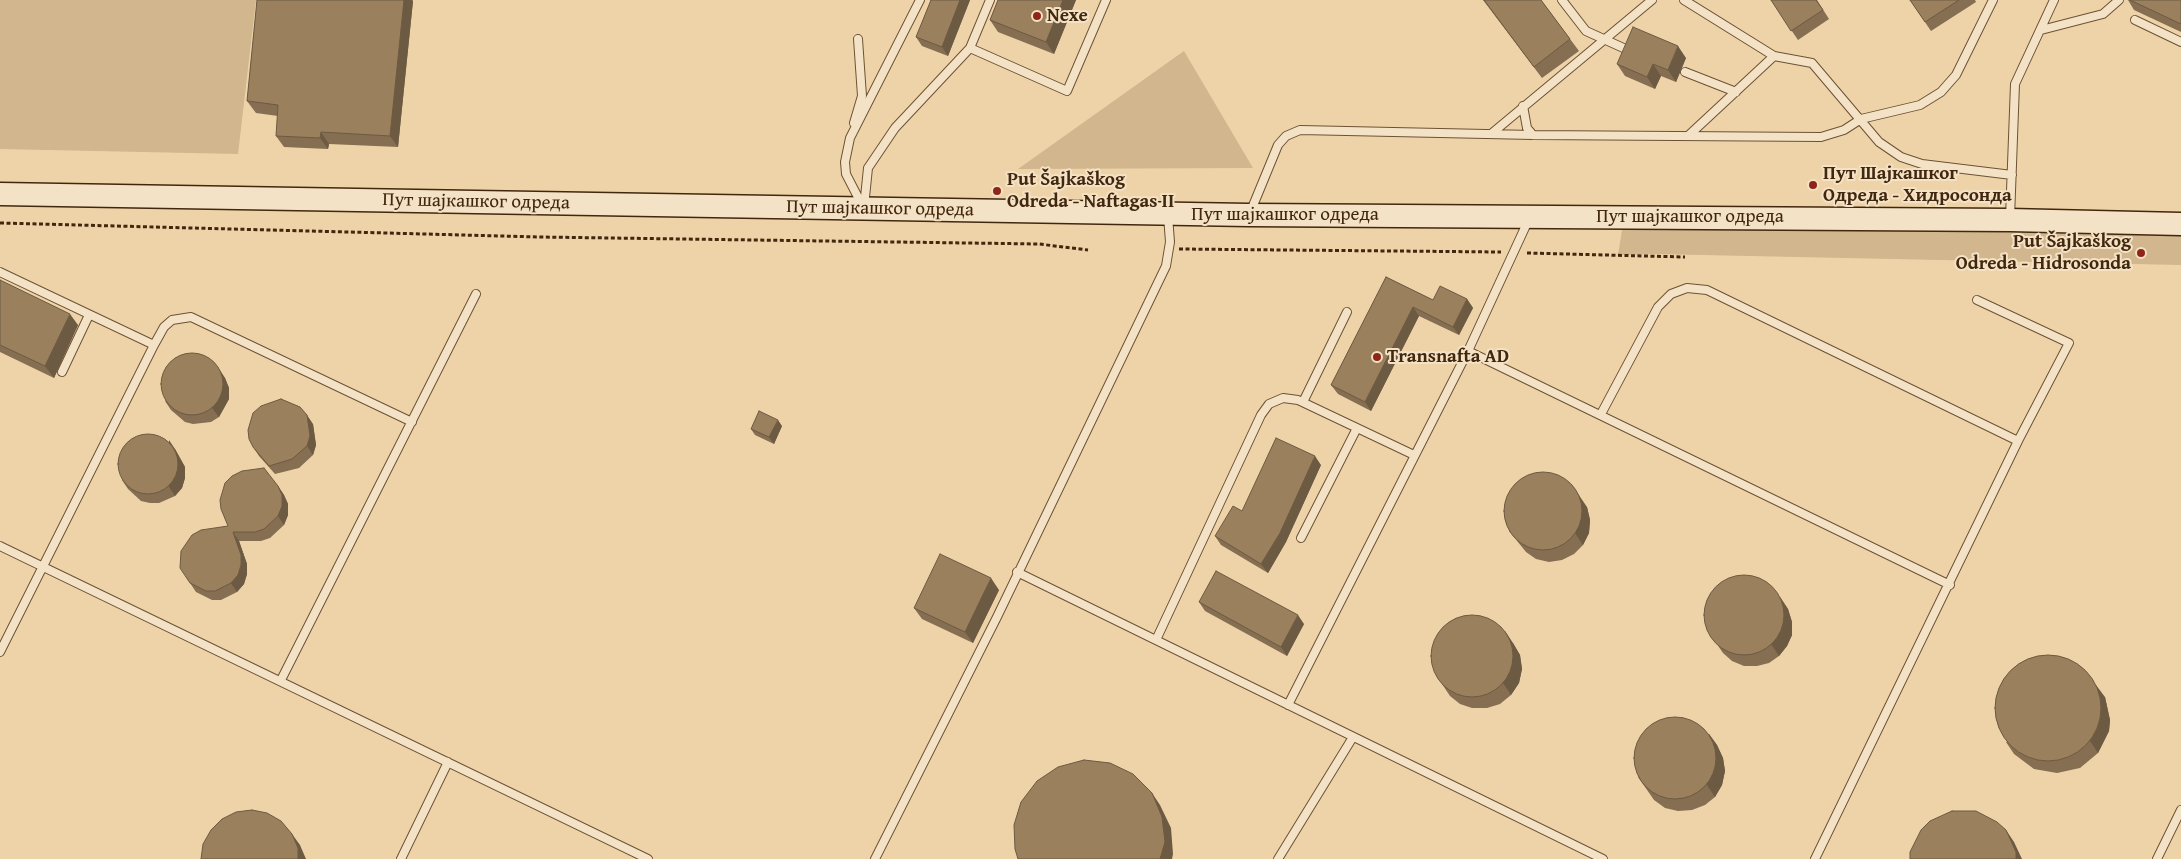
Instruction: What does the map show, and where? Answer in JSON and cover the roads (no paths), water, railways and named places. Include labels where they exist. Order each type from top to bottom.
[{"type":"street","name":"Пут шајкашког одреда","points":[[0,194],[1168,214],[2010,220],[2181,224]]},
{"type":"lane","points":[[850,138],[920,0]]},
{"type":"lane","points":[[864,209],[868,168],[895,128],[970,48],[990,0]]},
{"type":"lane","points":[[970,48],[1068,91],[1106,0]]},
{"type":"lane","points":[[1562,0],[1586,31],[1602,40],[1630,51]]},
{"type":"lane","points":[[1491,134],[1652,0]]},
{"type":"lane","points":[[1684,0],[1774,56],[1812,63],[1879,142],[1901,157],[1922,164],[2012,175]]},
{"type":"lane","points":[[1249,215],[1278,145],[1286,136],[1300,130],[1533,135],[1821,137],[1844,130],[1861,119],[1920,106],[1941,92],[1956,75],[1993,0]]},
{"type":"lane","points":[[2010,220],[2015,84],[2054,0]]},
{"type":"lane","points":[[2041,30],[2103,14],[2119,0]]},
{"type":"lane","points":[[2136,20],[2181,42]]},
{"type":"lane","points":[[858,39],[862,96],[845,162],[846,174],[864,209]]},
{"type":"lane","points":[[1688,136],[1774,56]]},
{"type":"lane","points":[[1685,72],[1736,92]]},
{"type":"lane","points":[[1523,106],[1527,128],[1533,135]]},
{"type":"lane","points":[[875,859],[997,617],[1017,572],[1166,266],[1169,249],[1168,214]]},
{"type":"lane","points":[[1288,705],[1468,350],[1530,216]]},
{"type":"lane","points":[[0,272],[154,345]]},
{"type":"lane","points":[[1601,414],[1658,307],[1671,294],[1687,288],[1707,290],[2018,442]]},
{"type":"lane","points":[[281,680],[476,294]]},
{"type":"lane","points":[[1816,859],[2018,442],[2069,344],[1978,300]]},
{"type":"lane","points":[[1303,402],[1347,312]]},
{"type":"lane","points":[[62,372],[90,314]]},
{"type":"lane","points":[[0,652],[154,345],[164,327],[172,320],[191,317],[412,422]]},
{"type":"lane","points":[[1468,350],[1950,585]]},
{"type":"lane","points":[[1156,640],[1261,415],[1269,404],[1283,398],[1303,402],[1414,455]]},
{"type":"lane","points":[[1301,538],[1357,428]]},
{"type":"lane","points":[[0,546],[281,680],[648,859]]},
{"type":"lane","points":[[1017,572],[1603,859]]},
{"type":"lane","points":[[1278,859],[1353,737]]},
{"type":"lane","points":[[401,859],[448,762]]},
{"type":"lane","points":[[2157,859],[2181,810]]},
{"type":"place","name":"Nexe","points":[[1037,16]]},
{"type":"place","name":"Пут Шајкашког Одреда - Хидросонда","points":[[1813,185]]},
{"type":"place","name":"Put Šajkaškog Odreda - Naftagas II","points":[[997,191]]},
{"type":"place","name":"Put Šajkaškog Odreda - Hidrosonda","points":[[2141,253]]},
{"type":"place","name":"Transnafta AD","points":[[1377,357]]}]
